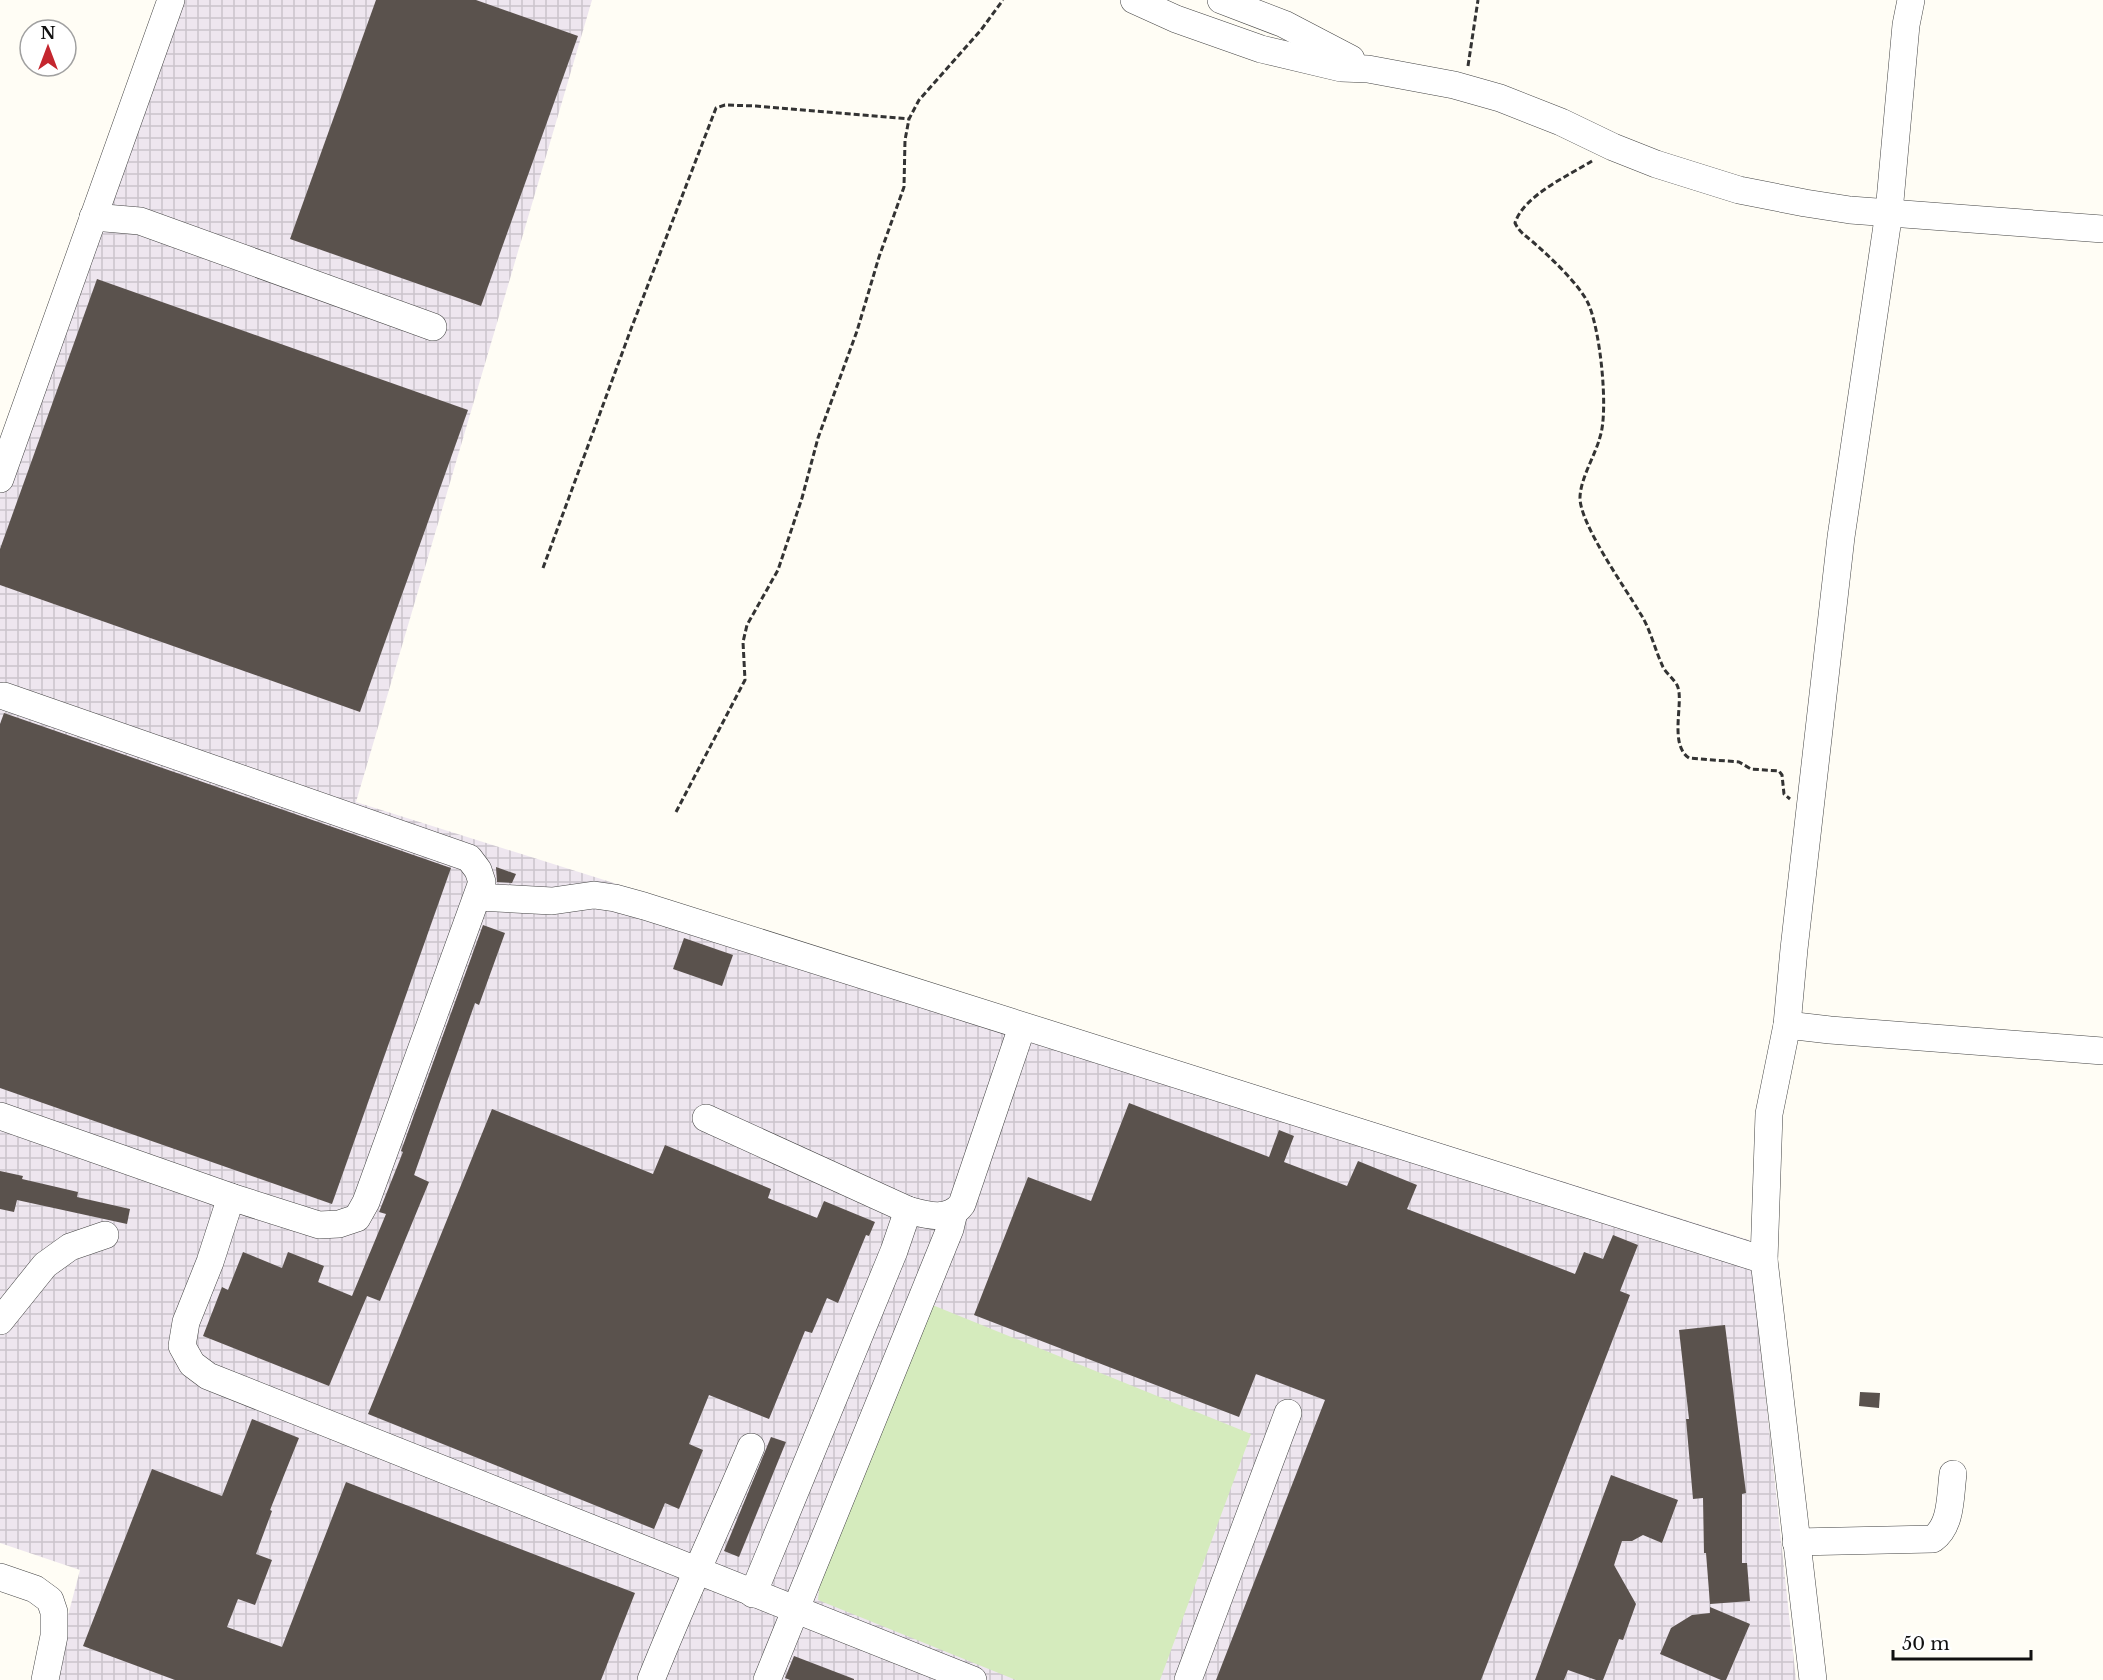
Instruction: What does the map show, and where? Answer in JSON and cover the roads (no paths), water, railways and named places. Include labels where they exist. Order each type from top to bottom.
[{"type":"street","points":[[0,479],[171,0]]},
{"type":"street","points":[[1134,0],[1176,19],[1261,49],[1341,68],[1368,69],[1454,85],[1500,98],[1561,122],[1613,147],[1698,179],[1739,190],[1816,205],[2103,229]]},
{"type":"street","points":[[1221,0],[1284,24],[1368,69]]},
{"type":"street","points":[[1813,1680],[1764,1260],[1769,1114],[1787,1025],[1841,537],[1888,212],[1906,25],[1911,0]]},
{"type":"street","points":[[93,217],[140,220],[433,327]]},
{"type":"street","points":[[0,1116],[231,1197],[319,1225],[339,1224],[357,1218],[366,1202],[482,882],[478,870],[469,858],[4,696]]},
{"type":"street","points":[[478,897],[552,901],[594,895],[615,898],[1764,1260]]},
{"type":"street","points":[[1787,1025],[2103,1051]]},
{"type":"street","points":[[706,1118],[908,1210],[941,1216],[954,1212],[962,1204],[1022,1027]]},
{"type":"street","points":[[231,1197],[210,1262],[186,1322],[182,1346],[192,1364],[208,1376],[973,1680]]},
{"type":"street","points":[[753,1594],[894,1251],[908,1210]]},
{"type":"street","points":[[767,1680],[950,1229],[954,1212]]},
{"type":"street","points":[[0,1321],[45,1265],[70,1247],[105,1235]]},
{"type":"street","points":[[1188,1680],[1288,1413]]},
{"type":"street","points":[[651,1680],[678,1611],[699,1570],[751,1447]]},
{"type":"street","points":[[1796,1542],[1934,1539],[1946,1524],[1953,1474]]},
{"type":"street","points":[[0,1577],[35,1589],[50,1600],[54,1612],[54,1636],[45,1680]]}]
